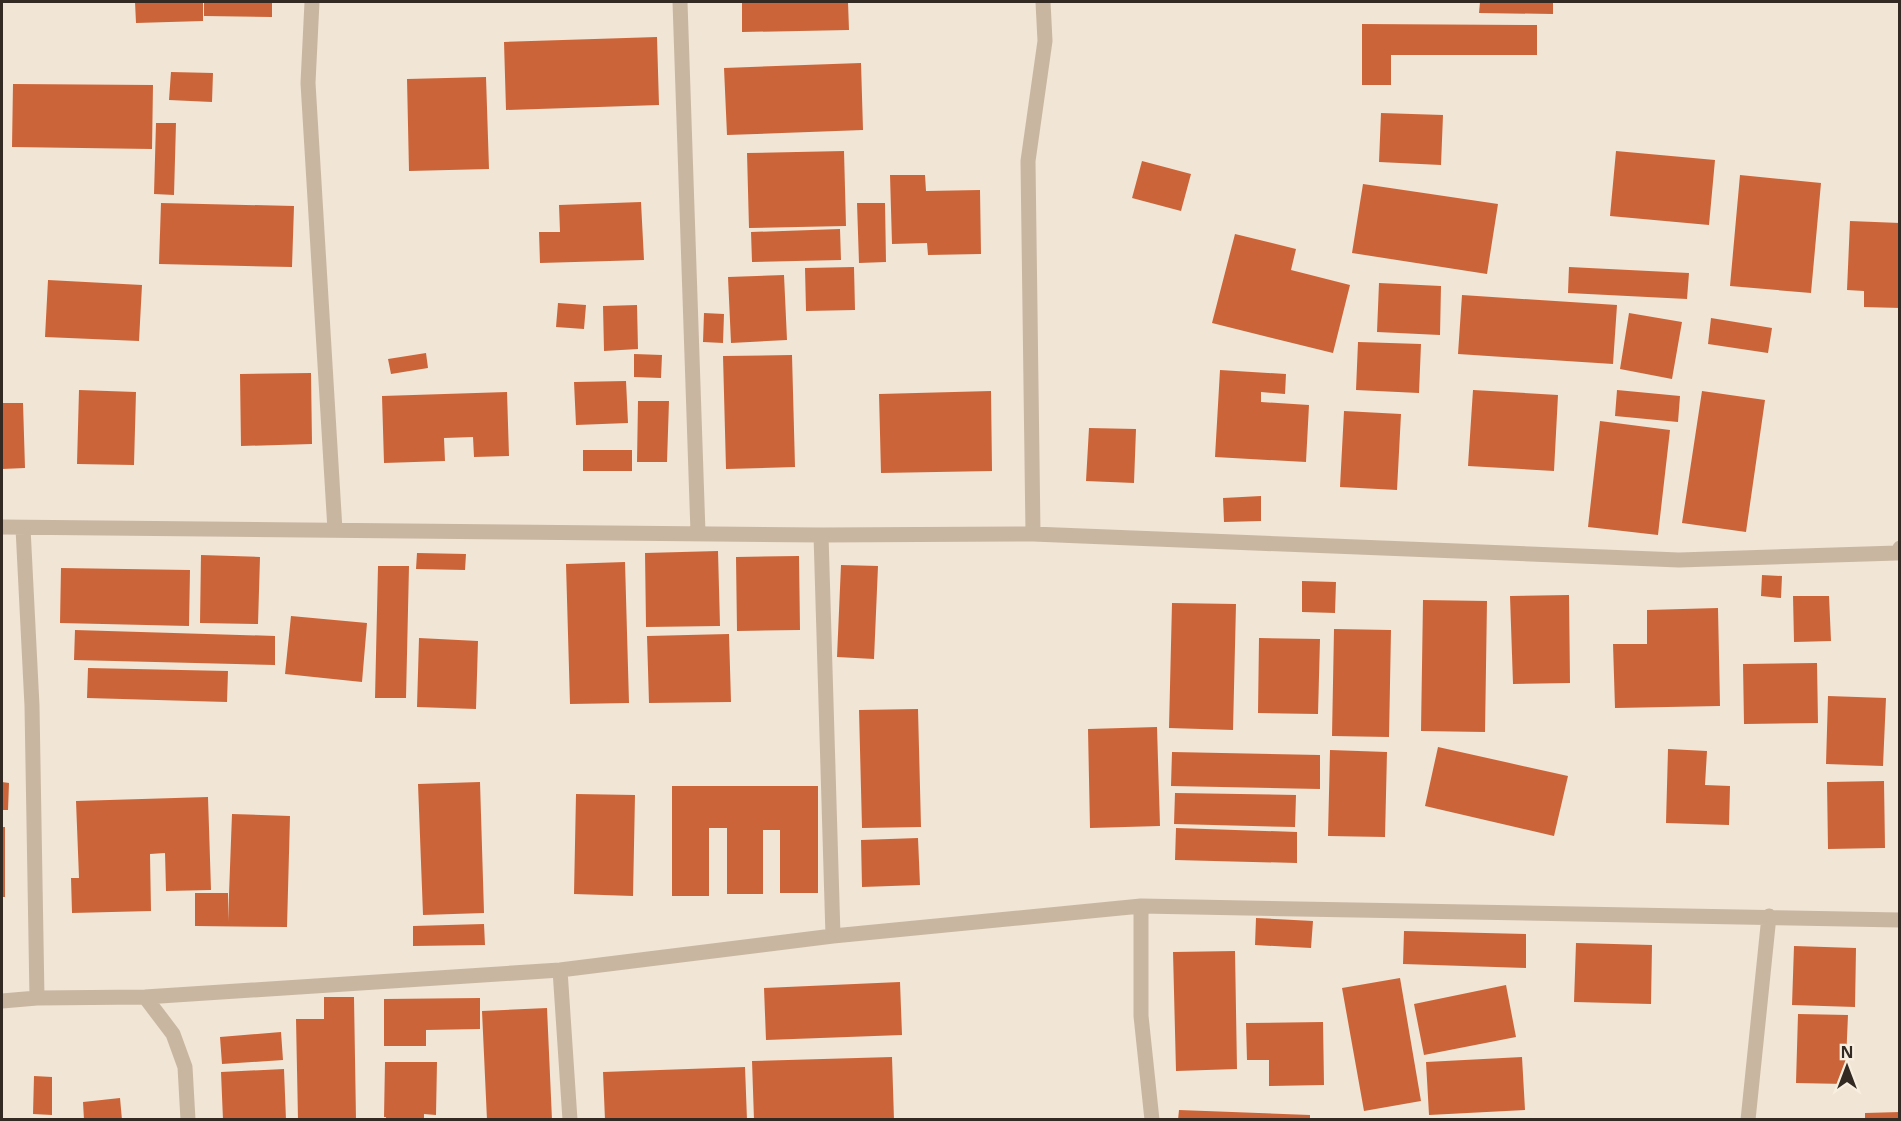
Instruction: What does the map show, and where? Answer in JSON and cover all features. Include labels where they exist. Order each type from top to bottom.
[{"type":"street","points":[[312,2],[308,83],[335,530]]},
{"type":"street","points":[[680,2],[699,533]]},
{"type":"street","points":[[1033,534],[1028,161],[1045,41],[1043,2]]},
{"type":"street","points":[[2,527],[820,535],[1033,534],[1679,560],[1897,553],[1899,548]]},
{"type":"street","points":[[23,528],[32,706],[37,998]]},
{"type":"street","points":[[820,535],[833,936]]},
{"type":"street","points":[[2,1000],[145,997],[560,970],[833,936],[1141,906],[1899,920]]},
{"type":"street","points":[[1141,906],[1141,1016],[1152,1119]]},
{"type":"street","points":[[1748,1119],[1769,916]]},
{"type":"street","points":[[560,970],[570,1119]]},
{"type":"street","points":[[145,997],[172,1034],[185,1066],[188,1119]]},
{"type":"building","points":[[135,2],[203,2],[203,21],[136,23]]},
{"type":"building","points":[[204,2],[272,2],[272,17],[204,16]]},
{"type":"building","points":[[742,2],[848,2],[849,30],[742,32]]},
{"type":"building","points":[[1480,2],[1553,2],[1553,14],[1479,13]]},
{"type":"building","points":[[1362,24],[1537,25],[1537,55],[1391,55],[1391,85],[1362,85]]},
{"type":"building","points":[[657,37],[659,105],[506,110],[504,42]]},
{"type":"building","points":[[861,63],[863,130],[727,135],[724,68]]},
{"type":"building","points":[[171,72],[213,73],[212,102],[169,100]]},
{"type":"building","points":[[486,77],[489,169],[409,171],[407,79]]},
{"type":"building","points":[[13,84],[153,85],[152,149],[12,147]]},
{"type":"building","points":[[1381,113],[1443,115],[1441,165],[1379,162]]},
{"type":"building","points":[[156,123],[176,123],[174,195],[154,194]]},
{"type":"building","points":[[844,151],[846,226],[749,228],[747,153]]},
{"type":"building","points":[[1616,151],[1715,160],[1709,225],[1610,216]]},
{"type":"building","points":[[1142,161],[1191,174],[1181,211],[1132,198]]},
{"type":"building","points":[[890,175],[925,175],[926,191],[980,190],[981,254],[928,255],[927,243],[892,244]]},
{"type":"building","points":[[1740,175],[1821,183],[1811,293],[1730,286]]},
{"type":"building","points":[[1363,184],[1498,204],[1487,274],[1352,253]]},
{"type":"building","points":[[641,202],[644,260],[540,263],[539,232],[560,232],[559,205]]},
{"type":"building","points":[[161,203],[294,206],[292,267],[159,264]]},
{"type":"building","points":[[857,203],[885,203],[886,262],[859,263]]},
{"type":"building","points":[[1850,221],[1900,223],[1900,308],[1864,307],[1864,291],[1847,290]]},
{"type":"building","points":[[840,229],[841,260],[752,262],[751,232]]},
{"type":"building","points":[[1235,234],[1296,249],[1291,270],[1350,285],[1333,353],[1212,323]]},
{"type":"building","points":[[854,267],[855,310],[806,311],[805,268]]},
{"type":"building","points":[[1569,267],[1689,273],[1687,299],[1568,293]]},
{"type":"building","points":[[784,275],[787,340],[731,343],[728,277]]},
{"type":"building","points":[[48,280],[142,285],[139,341],[45,337]]},
{"type":"building","points":[[1379,283],[1441,286],[1440,335],[1377,332]]},
{"type":"building","points":[[1462,295],[1617,305],[1613,364],[1458,354]]},
{"type":"building","points":[[558,303],[586,305],[584,329],[556,327]]},
{"type":"building","points":[[637,305],[638,349],[604,351],[603,306]]},
{"type":"building","points":[[704,313],[724,314],[723,343],[703,342]]},
{"type":"building","points":[[1629,313],[1682,322],[1672,379],[1620,369]]},
{"type":"building","points":[[1711,318],[1772,328],[1768,353],[1708,344]]},
{"type":"building","points":[[1358,342],[1421,344],[1419,393],[1356,390]]},
{"type":"building","points":[[426,353],[428,368],[391,374],[388,359]]},
{"type":"building","points":[[634,354],[662,355],[661,378],[634,377]]},
{"type":"building","points":[[792,355],[795,467],[726,469],[723,356]]},
{"type":"building","points":[[1220,370],[1286,374],[1285,394],[1261,392],[1261,402],[1309,405],[1306,462],[1215,457]]},
{"type":"building","points":[[311,373],[312,444],[241,446],[240,374]]},
{"type":"building","points":[[626,381],[628,423],[576,425],[574,382]]},
{"type":"building","points":[[79,390],[136,392],[134,465],[77,464]]},
{"type":"building","points":[[1473,390],[1558,395],[1554,471],[1468,466]]},
{"type":"building","points":[[1617,390],[1680,396],[1678,422],[1615,416]]},
{"type":"building","points":[[991,391],[992,471],[881,473],[879,394]]},
{"type":"building","points":[[1702,391],[1765,400],[1746,532],[1682,523]]},
{"type":"building","points":[[507,392],[509,456],[474,457],[473,437],[444,438],[445,461],[384,463],[382,396]]},
{"type":"building","points":[[638,401],[669,401],[667,462],[637,462]]},
{"type":"building","points":[[2,403],[23,403],[25,468],[2,469]]},
{"type":"building","points":[[1344,411],[1401,414],[1397,490],[1340,487]]},
{"type":"building","points":[[1600,421],[1670,430],[1658,535],[1588,527]]},
{"type":"building","points":[[1089,428],[1136,429],[1134,483],[1086,481]]},
{"type":"building","points":[[583,450],[632,450],[632,471],[583,471]]},
{"type":"building","points":[[1261,496],[1261,521],[1224,522],[1223,498]]},
{"type":"building","points":[[718,551],[720,626],[646,627],[645,553]]},
{"type":"building","points":[[417,553],[466,554],[465,570],[416,569]]},
{"type":"building","points":[[201,555],[260,557],[258,624],[200,623]]},
{"type":"building","points":[[799,556],[800,630],[737,631],[736,557]]},
{"type":"building","points":[[625,562],[629,703],[570,704],[566,564]]},
{"type":"building","points":[[841,565],[878,566],[874,659],[837,657]]},
{"type":"building","points":[[378,566],[409,566],[406,698],[375,698]]},
{"type":"building","points":[[61,568],[190,570],[189,626],[60,623]]},
{"type":"building","points":[[1762,575],[1782,576],[1781,598],[1761,596]]},
{"type":"building","points":[[1302,581],[1336,582],[1335,613],[1302,612]]},
{"type":"building","points":[[1569,595],[1570,683],[1513,684],[1510,596]]},
{"type":"building","points":[[1793,596],[1829,596],[1831,641],[1794,642]]},
{"type":"building","points":[[1423,600],[1487,601],[1485,732],[1421,731]]},
{"type":"building","points":[[1172,603],[1236,604],[1233,730],[1169,728]]},
{"type":"building","points":[[1718,608],[1720,706],[1615,708],[1613,644],[1647,644],[1647,610]]},
{"type":"building","points":[[291,616],[367,623],[362,682],[285,674]]},
{"type":"building","points":[[1334,629],[1391,630],[1389,737],[1332,736]]},
{"type":"building","points":[[75,630],[275,636],[275,665],[74,660]]},
{"type":"building","points":[[729,634],[731,702],[649,703],[647,636]]},
{"type":"building","points":[[419,638],[478,641],[476,709],[417,707]]},
{"type":"building","points":[[1259,638],[1320,639],[1318,714],[1258,713]]},
{"type":"building","points":[[1817,663],[1818,723],[1744,724],[1743,664]]},
{"type":"building","points":[[88,668],[228,671],[227,702],[87,698]]},
{"type":"building","points":[[1828,696],[1886,698],[1883,766],[1826,764]]},
{"type":"building","points":[[918,709],[921,827],[862,828],[859,710]]},
{"type":"building","points":[[1157,727],[1160,826],[1090,828],[1088,729]]},
{"type":"building","points":[[1438,747],[1568,776],[1554,836],[1425,806]]},
{"type":"building","points":[[1668,749],[1707,751],[1705,785],[1730,786],[1729,825],[1666,823]]},
{"type":"building","points":[[1330,750],[1387,752],[1385,837],[1328,836]]},
{"type":"building","points":[[1172,752],[1320,755],[1320,789],[1171,786]]},
{"type":"building","points":[[1884,781],[1885,848],[1828,849],[1827,782]]},
{"type":"building","points":[[2,782],[9,783],[8,810],[2,810]]},
{"type":"building","points":[[480,782],[484,913],[423,915],[418,784]]},
{"type":"building","points":[[672,786],[818,786],[818,893],[780,893],[780,830],[763,830],[763,894],[727,894],[727,828],[709,828],[709,896],[672,896]]},
{"type":"building","points":[[1175,793],[1296,795],[1295,827],[1174,824]]},
{"type":"building","points":[[576,794],[635,795],[633,896],[574,894]]},
{"type":"building","points":[[208,797],[211,890],[166,891],[165,853],[150,854],[151,911],[72,913],[71,878],[79,878],[76,801]]},
{"type":"building","points":[[232,814],[290,816],[287,927],[195,926],[195,893],[228,893],[228,921]]},
{"type":"building","points":[[2,827],[5,827],[5,897],[2,897]]},
{"type":"building","points":[[1176,828],[1297,832],[1297,863],[1175,860]]},
{"type":"building","points":[[918,838],[920,885],[862,887],[861,840]]},
{"type":"building","points":[[1256,918],[1313,921],[1311,948],[1255,945]]},
{"type":"building","points":[[484,924],[485,945],[413,946],[413,926]]},
{"type":"building","points":[[1404,931],[1526,934],[1526,968],[1403,964]]},
{"type":"building","points":[[1576,943],[1652,945],[1651,1004],[1574,1002]]},
{"type":"building","points":[[1794,946],[1856,948],[1855,1007],[1792,1005]]},
{"type":"building","points":[[1235,951],[1237,1069],[1176,1071],[1173,952]]},
{"type":"building","points":[[1400,978],[1421,1101],[1364,1111],[1342,988]]},
{"type":"building","points":[[900,982],[902,1035],[766,1040],[764,988]]},
{"type":"building","points":[[1506,985],[1516,1037],[1424,1055],[1414,1004]]},
{"type":"building","points":[[324,997],[354,997],[356,1120],[298,1120],[296,1019],[324,1019]]},
{"type":"building","points":[[480,998],[480,1029],[426,1030],[426,1046],[384,1046],[384,999]]},
{"type":"building","points":[[547,1008],[552,1120],[487,1120],[482,1011]]},
{"type":"building","points":[[1798,1014],[1848,1015],[1845,1084],[1796,1083]]},
{"type":"building","points":[[1323,1022],[1324,1085],[1269,1086],[1269,1060],[1247,1060],[1246,1023]]},
{"type":"building","points":[[281,1032],[283,1060],[222,1064],[220,1037]]},
{"type":"building","points":[[892,1057],[894,1120],[754,1120],[752,1061]]},
{"type":"building","points":[[1522,1057],[1525,1110],[1429,1115],[1426,1062]]},
{"type":"building","points":[[385,1062],[437,1062],[436,1115],[424,1114],[424,1120],[386,1120],[384,1117]]},
{"type":"building","points":[[745,1067],[747,1120],[605,1120],[603,1072]]},
{"type":"building","points":[[284,1069],[286,1120],[223,1120],[221,1072]]},
{"type":"building","points":[[34,1076],[52,1077],[52,1115],[33,1114]]},
{"type":"building","points":[[120,1098],[122,1120],[84,1120],[83,1102]]},
{"type":"building","points":[[1179,1110],[1310,1115],[1310,1120],[1178,1120]]},
{"type":"building","points":[[1900,1112],[1900,1120],[1865,1120],[1865,1113]]}]
